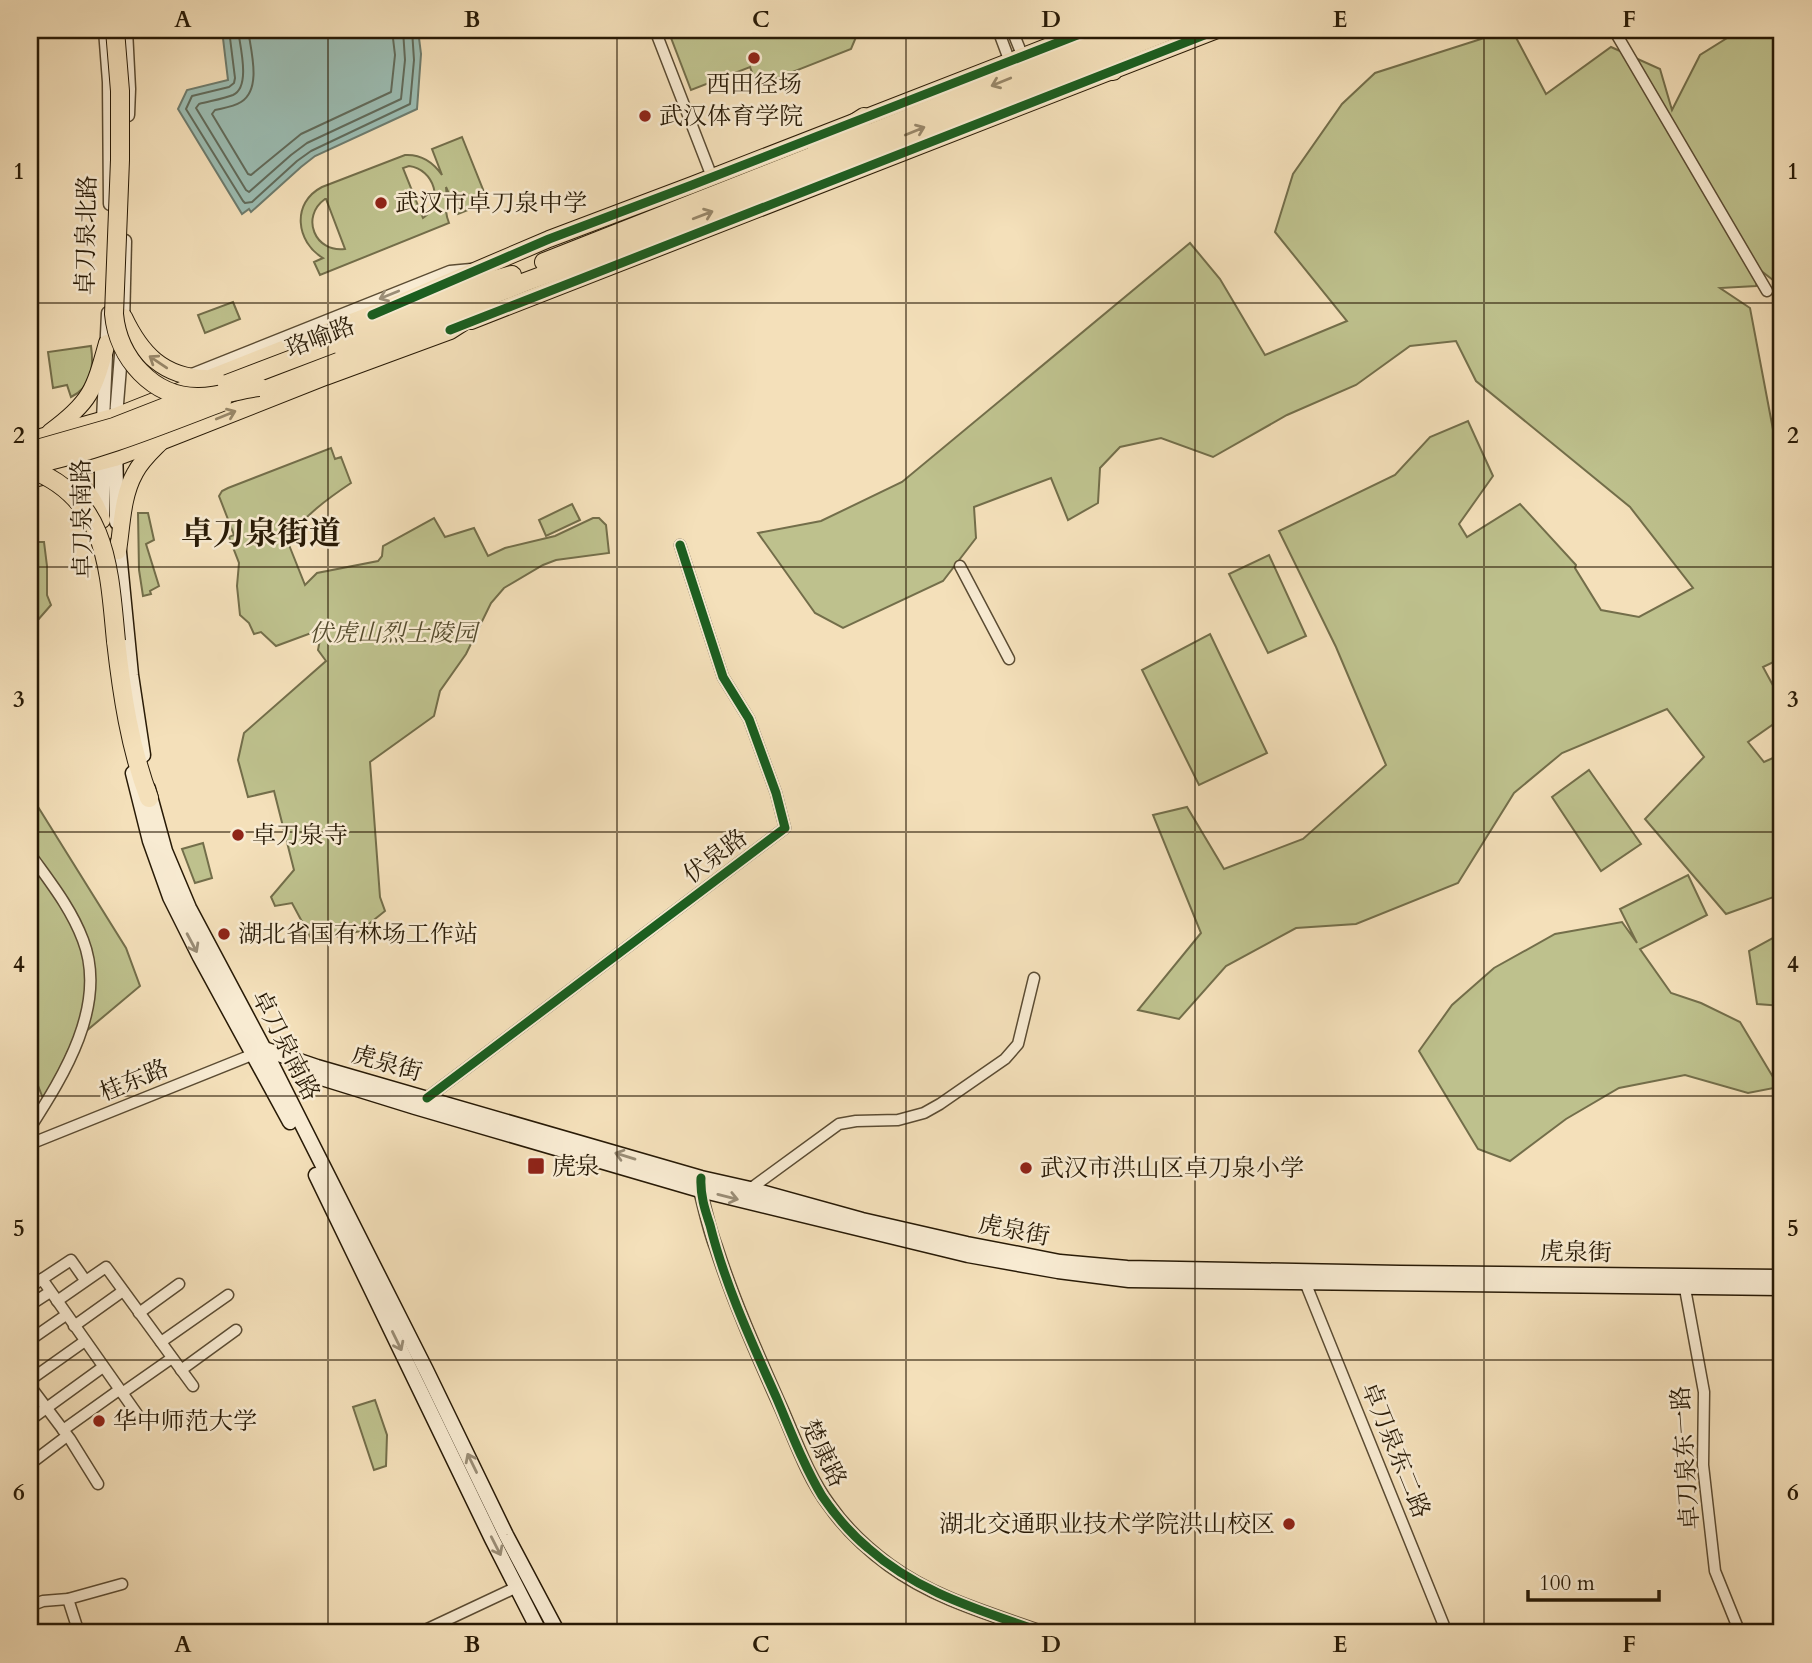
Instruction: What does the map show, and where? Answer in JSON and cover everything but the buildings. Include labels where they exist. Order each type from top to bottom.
[{"type":"highway","points":[[115,30],[120,91],[120,160],[114,314],[121,342],[133,363],[147,379],[167,391],[185,397],[209,397],[242,388],[259,387]]},
{"type":"highway","name":"珞喻路","points":[[30,451],[114,427],[332,344],[708,214],[1059,66],[1133,30]]},
{"type":"highway","name":"珞喻路","points":[[30,467],[128,438],[457,309],[518,279],[779,170],[1059,66],[1171,30]]},
{"type":"highway","points":[[1016,59],[1113,71]]},
{"type":"highway","points":[[779,170],[864,117]]},
{"type":"highway","points":[[212,378],[372,315],[518,279]]},
{"type":"highway","points":[[163,440],[450,330],[518,279]]},
{"type":"highway","points":[[30,467],[68,492],[82,507],[97,532],[108,565],[116,641],[131,736],[149,798]]},
{"type":"main road","points":[[372,315],[549,239],[1090,30]]},
{"type":"main road","points":[[450,330],[1217,30]]},
{"type":"main road","points":[[124,317],[134,337],[149,356],[186,382]]},
{"type":"main road","points":[[36,438],[78,408],[88,397],[97,378],[107,343]]},
{"type":"main road","points":[[36,438],[110,418],[186,382],[212,378]]},
{"type":"main road","points":[[186,382],[178,399],[178,411],[181,419],[193,428]]},
{"type":"main road","name":"卓刀泉北路","points":[[109,439],[110,418]]},
{"type":"main road","name":"卓刀泉南路","points":[[109,439],[102,520],[110,635],[118,701],[147,832],[164,882],[187,933],[284,1089],[506,1535],[558,1633]]},
{"type":"main road","points":[[30,480],[108,460],[163,440]]},
{"type":"main road","points":[[118,551],[131,482],[140,464],[163,440]]},
{"type":"main road","name":"卓刀泉南路","points":[[108,460],[131,675],[149,798],[166,851],[189,908],[262,1055],[290,1121],[540,1633]]},
{"type":"main road","points":[[50,475],[79,484],[92,497],[102,520]]},
{"type":"main road","name":"虎泉街","points":[[262,1055],[310,1074],[701,1184],[968,1255],[1058,1271],[1129,1280],[1305,1282],[1686,1281],[1782,1277]]},
{"type":"main road","name":"虎泉街","points":[[262,1055],[427,1098],[701,1184],[750,1189],[862,1220],[1060,1262],[1114,1267],[1686,1281],[1782,1287]]},
{"type":"main road","points":[[284,1089],[297,1078],[310,1074]]},
{"type":"street","name":"卓刀泉北路","points":[[105,30],[109,82],[107,343],[110,418]]},
{"type":"street","name":"卓刀泉北路","points":[[110,418],[124,317],[129,89],[126,30]]},
{"type":"street","points":[[655,30],[712,177]]},
{"type":"street","points":[[998,30],[1016,59]]},
{"type":"street","points":[[1012,30],[1016,59]]},
{"type":"street","points":[[1614,30],[1767,291]]},
{"type":"street","points":[[186,382],[450,271],[477,270]]},
{"type":"street","name":"伏泉路","points":[[427,1098],[785,828],[776,793],[749,719],[723,677],[680,545]]},
{"type":"street","points":[[960,566],[1009,659]]},
{"type":"street","points":[[30,854],[64,900],[78,927],[89,962],[89,987],[88,1007],[77,1045],[30,1128]]},
{"type":"street","points":[[750,1189],[839,1124],[898,1120],[924,1112],[940,1104],[1004,1059],[1018,1044],[1034,978]]},
{"type":"street","name":"桂东路","points":[[30,1144],[262,1055]]},
{"type":"street","name":"楚康路","points":[[701,1184],[714,1244],[746,1329],[805,1463],[828,1504],[847,1528],[869,1549],[917,1583],[954,1600],[1044,1633]]},
{"type":"street","points":[[30,1287],[71,1260],[85,1280]]},
{"type":"street","points":[[30,1305],[53,1297],[106,1267],[193,1386]]},
{"type":"street","points":[[42,1279],[137,1414]]},
{"type":"street","name":"卓刀泉东一路","points":[[1686,1281],[1704,1392],[1703,1465],[1715,1571],[1740,1633]]},
{"type":"street","name":"卓刀泉东二路","points":[[1305,1282],[1447,1633]]},
{"type":"street","points":[[139,1312],[179,1284]]},
{"type":"street","points":[[74,1326],[124,1290]]},
{"type":"street","points":[[161,1342],[228,1295]]},
{"type":"street","points":[[30,1340],[66,1315]]},
{"type":"street","points":[[181,1370],[236,1330]]},
{"type":"street","points":[[30,1380],[85,1341]]},
{"type":"street","points":[[30,1464],[120,1391],[172,1358]]},
{"type":"street","points":[[30,1420],[103,1367]]},
{"type":"street","points":[[30,1386],[98,1484]]},
{"type":"street","points":[[30,1606],[122,1584]]},
{"type":"street","points":[[419,1633],[517,1587]]},
{"type":"street","points":[[68,1599],[79,1633]]},
{"type":"street","points":[[387,1633],[398,1633]]},
{"type":"green space","name":"西田径场","points":[[668,30],[859,30],[851,49],[757,86],[750,67],[691,90]]},
{"type":"green space","points":[[1512,30],[1546,94],[1611,47],[1660,69],[1672,110],[1700,55],[1740,30],[1782,30],[1782,129],[1774,133],[1782,147],[1782,287],[1760,270],[1756,286],[1720,288],[1750,308],[1775,440],[1782,439],[1782,658],[1763,667],[1782,702],[1782,718],[1748,742],[1764,762],[1782,754],[1782,894],[1726,914],[1645,819],[1704,757],[1667,709],[1562,753],[1514,793],[1458,883],[1356,924],[1296,928],[1226,966],[1179,1019],[1138,1010],[1201,933],[1153,815],[1187,807],[1224,869],[1303,839],[1386,765],[1336,647],[1279,531],[1395,475],[1430,437],[1468,421],[1493,476],[1459,524],[1467,537],[1520,504],[1576,565],[1575,568],[1601,610],[1639,617],[1693,588],[1630,507],[1476,381],[1456,341],[1410,346],[1356,385],[1287,415],[1213,457],[1161,438],[1120,447],[1100,468],[1098,503],[1068,520],[1051,478],[974,507],[976,538],[943,581],[843,628],[815,613],[758,533],[821,521],[902,482],[1190,243],[1220,279],[1265,355],[1347,321],[1275,232],[1293,174],[1342,104],[1375,73]]},
{"type":"green space","points":[[462,137],[488,202],[458,214],[446,187],[446,213],[449,223],[320,275],[314,262],[323,258],[307,242],[301,222],[305,203],[312,194],[322,187],[405,155],[426,160],[442,175],[432,149]],"holes":[[[409,166],[425,173],[434,188],[434,204],[423,218],[403,168]],[[326,199],[345,249],[326,245],[314,232],[313,215],[317,206]]]},
{"type":"green space","points":[[233,302],[240,319],[205,333],[198,315]]},
{"type":"green space","points":[[91,346],[92,369],[83,388],[71,397],[67,385],[53,388],[48,352]]},
{"type":"green space","name":"伏虎山烈士陵园","points":[[331,448],[335,459],[341,457],[351,483],[316,508],[287,540],[305,585],[317,573],[378,561],[382,556],[383,546],[434,518],[445,537],[474,528],[488,556],[505,548],[555,536],[593,518],[599,518],[606,525],[609,553],[556,560],[504,588],[491,603],[466,654],[440,691],[434,716],[370,762],[380,897],[385,911],[360,931],[313,942],[292,903],[275,906],[271,897],[294,870],[274,791],[248,797],[238,760],[244,733],[326,661],[318,650],[322,629],[276,646],[261,632],[254,634],[249,623],[240,615],[237,586],[239,563],[229,537],[234,535],[219,496],[228,488]]},
{"type":"green space","points":[[572,504],[580,520],[546,536],[539,520]]},
{"type":"green space","points":[[138,513],[148,513],[154,540],[146,544],[159,586],[150,591],[151,594],[143,596],[139,570]]},
{"type":"green space","points":[[30,534],[35,542],[44,542],[47,595],[51,605],[30,629]]},
{"type":"green space","points":[[1269,555],[1306,636],[1268,653],[1229,574]]},
{"type":"green space","points":[[1210,634],[1267,753],[1199,785],[1142,670]]},
{"type":"green space","points":[[1589,770],[1641,844],[1601,871],[1552,797]]},
{"type":"green space","points":[[30,794],[126,948],[140,986],[72,1043],[44,1101],[35,1078],[30,1079],[30,890],[33,887],[30,882]]},
{"type":"green space","points":[[203,843],[212,878],[195,883],[182,849]]},
{"type":"green space","points":[[1688,875],[1707,915],[1640,949],[1671,993],[1701,1003],[1740,1022],[1779,1087],[1748,1093],[1685,1075],[1619,1088],[1566,1119],[1510,1161],[1478,1149],[1419,1051],[1452,1005],[1494,968],[1555,934],[1622,922],[1637,943],[1620,909]]},
{"type":"green space","points":[[1782,933],[1782,1006],[1757,1004],[1749,951]]},
{"type":"green space","points":[[375,1400],[387,1435],[386,1466],[374,1470],[353,1407]]},
{"type":"water","points":[[222,30],[418,30],[421,54],[417,109],[315,156],[251,212],[249,209],[242,214],[178,109],[187,90],[228,80]]},
{"type":"cycle path","points":[[372,315],[549,239],[1090,30]]},
{"type":"cycle path","points":[[450,330],[1217,30]]},
{"type":"cycle path","points":[[427,1098],[785,828],[776,793],[749,719],[723,677],[680,545]]},
{"type":"cycle path","points":[[701,1178],[705,1208],[723,1270],[740,1314],[804,1461],[832,1510],[861,1542],[909,1577],[952,1599],[1044,1633]]},
{"type":"place","name":"西田径场","points":[[754,58]]},
{"type":"place","name":"武汉体育学院","points":[[645,116]]},
{"type":"place","name":"武汉市卓刀泉中学","points":[[381,203]]},
{"type":"place","name":"卓刀泉寺","points":[[238,835]]},
{"type":"place","name":"湖北省国有林场工作站","points":[[224,934]]},
{"type":"place","name":"虎泉","points":[[536,1166]]},
{"type":"place","name":"武汉市洪山区卓刀泉小学","points":[[1026,1168]]},
{"type":"place","name":"华中师范大学","points":[[99,1421]]},
{"type":"place","name":"湖北交通职业技术学院洪山校区","points":[[1289,1524]]},
{"type":"district","name":"卓刀泉街道","points":[[261,533]]}]
